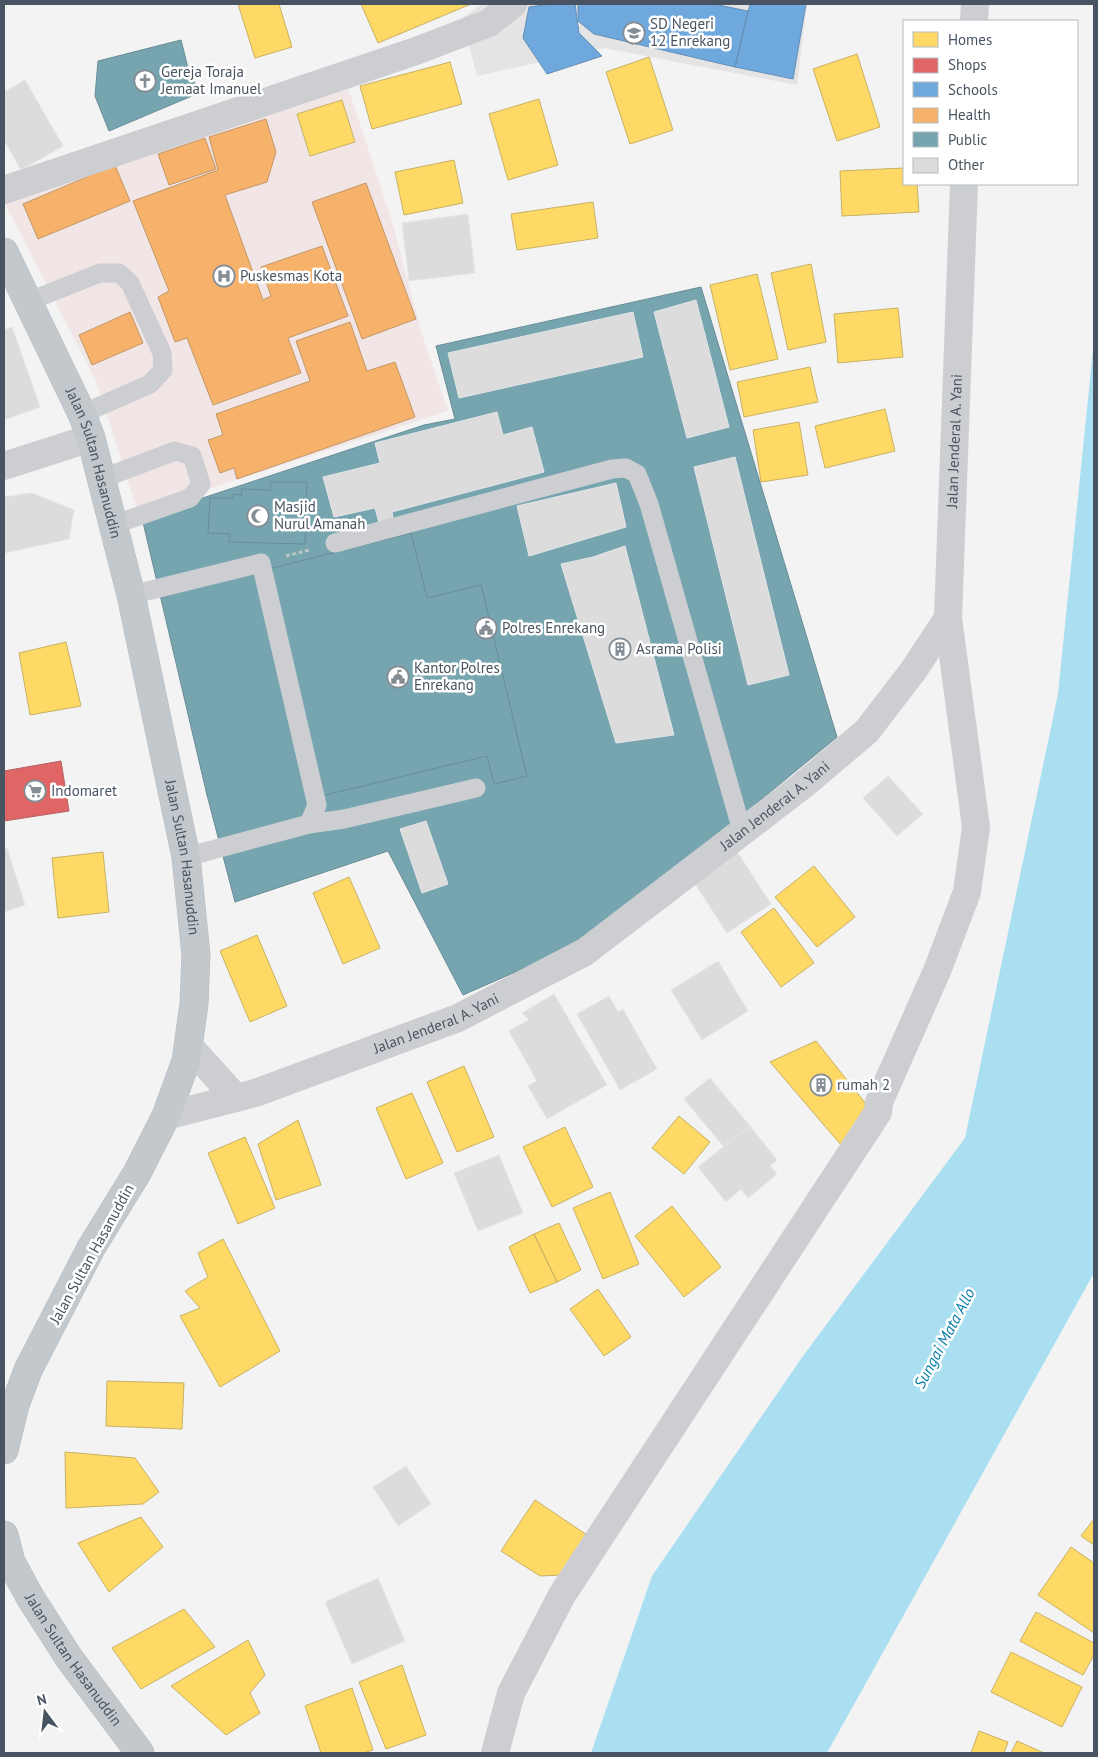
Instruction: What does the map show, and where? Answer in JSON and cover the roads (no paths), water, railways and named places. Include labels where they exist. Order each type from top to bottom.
[{"type":"highway","name":"Jalan Sultan Hasanuddin","points":[[4,252],[86,426],[101,479],[131,595],[186,857],[196,955],[194,1004],[186,1061],[166,1116],[137,1173],[92,1248],[28,1370],[15,1405],[4,1450]]},
{"type":"highway","name":"Jalan Sultan Hasanuddin","points":[[4,1534],[12,1562],[30,1597],[70,1658],[140,1753]]},
{"type":"street","points":[[4,190],[416,51],[489,23],[512,4]]},
{"type":"street","points":[[974,20],[976,4]]},
{"type":"street","name":"Jalan Jenderal A. Yani","points":[[166,1116],[255,1093],[458,1018],[586,952],[802,786],[867,731],[912,671],[948,618],[964,185]]},
{"type":"street","points":[[4,466],[86,426]]},
{"type":"street","points":[[495,1753],[511,1693],[562,1595],[878,1112],[879,1102],[937,971],[967,892],[976,827],[948,618]]},
{"type":"street","points":[[188,1046],[236,1098]]},
{"type":"lane","points":[[27,302],[100,272],[119,273],[130,283],[162,352],[163,370],[150,384],[86,426]]},
{"type":"lane","points":[[101,479],[175,451],[192,456],[201,484],[190,498],[113,525]]},
{"type":"lane","points":[[335,543],[612,469],[626,468],[637,474],[649,504],[742,831]]},
{"type":"lane","points":[[131,595],[261,563],[317,805],[309,824]]},
{"type":"lane","points":[[186,857],[309,824],[344,819],[476,788]]},
{"type":"water","name":"Sungai Mata Allo","points":[[1094,340],[1094,1273],[827,1753],[591,1753],[652,1576],[803,1356],[965,1138],[1058,694]]},
{"type":"place","name":"SD Negeri 12 Enrekang","points":[[634,33]]},
{"type":"place","name":"Gereja Toraja Jemaat Imanuel","points":[[145,81]]},
{"type":"place","name":"Puskesmas Kota","points":[[224,276]]},
{"type":"place","name":"Masjid Nurul Amanah","points":[[258,516]]},
{"type":"place","name":"Polres Enrekang","points":[[486,628]]},
{"type":"place","name":"Asrama Polisi","points":[[620,649]]},
{"type":"place","name":"Kantor Polres Enrekang","points":[[398,677]]},
{"type":"place","name":"Indomaret","points":[[35,791]]},
{"type":"place","name":"rumah 2","points":[[821,1085]]}]
